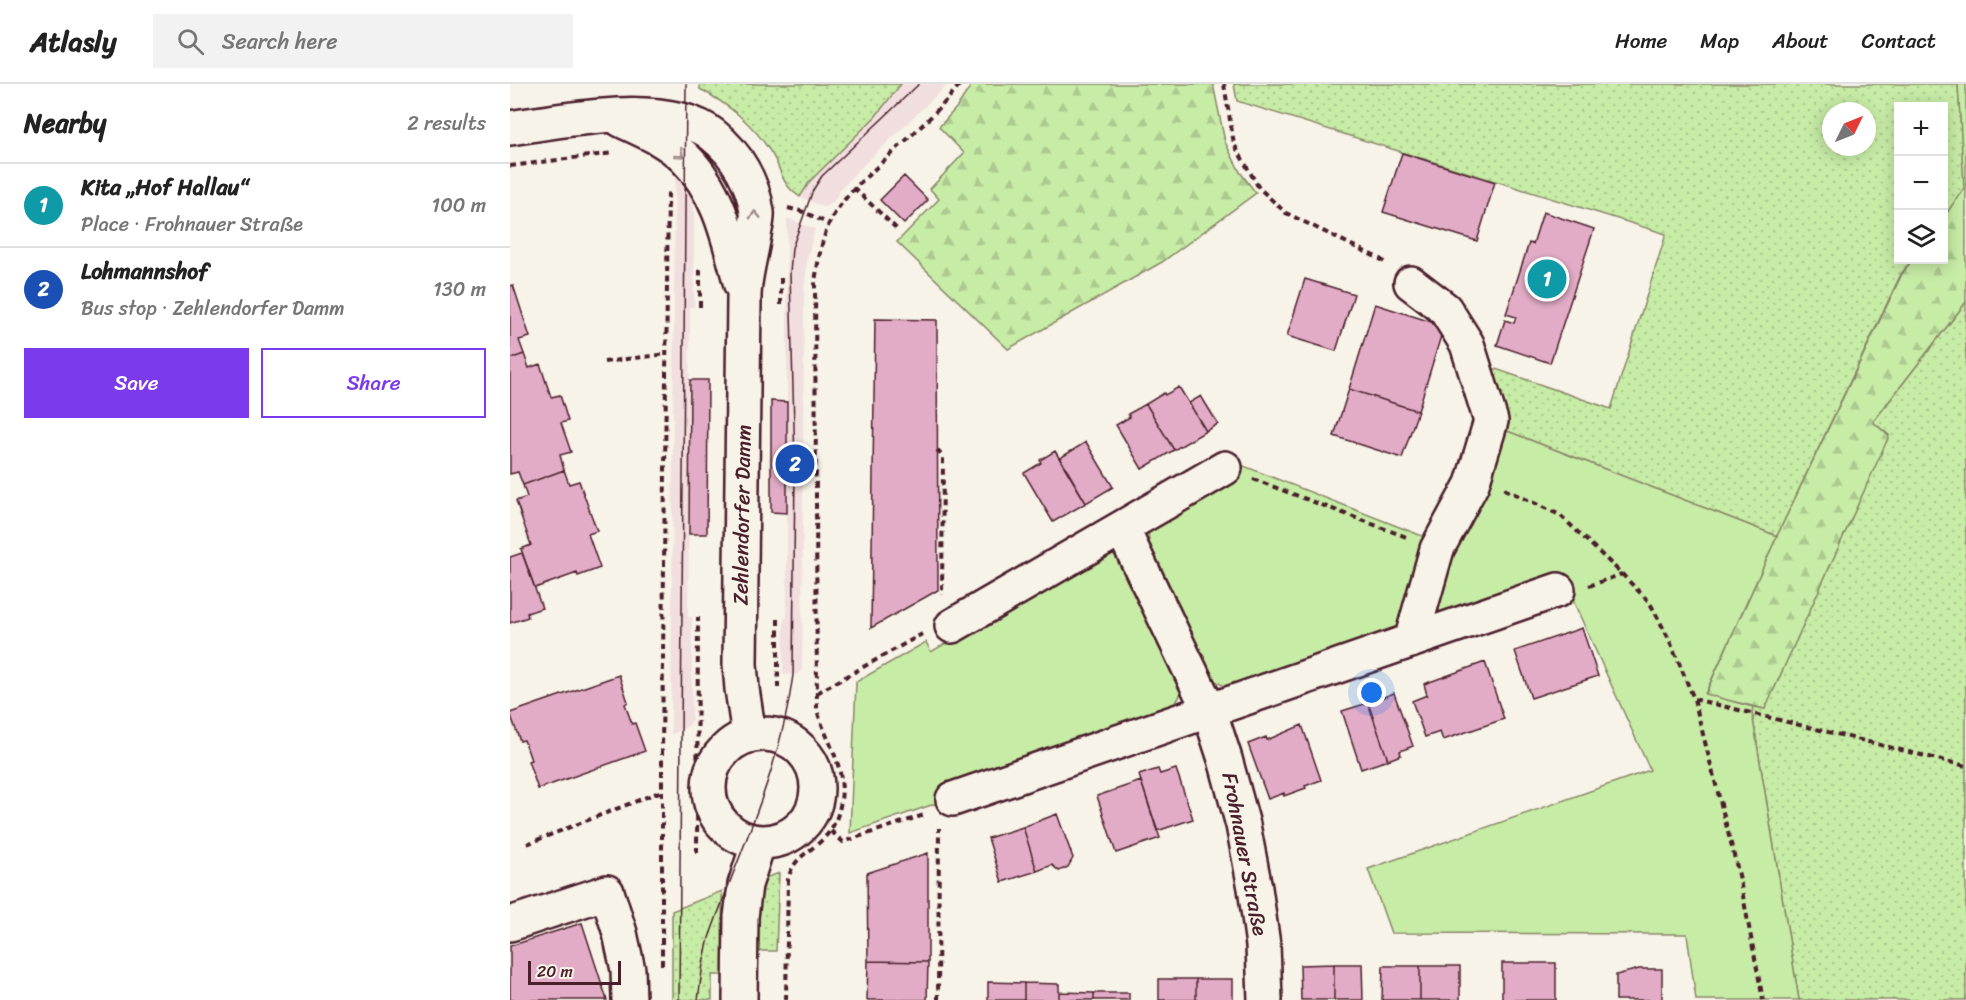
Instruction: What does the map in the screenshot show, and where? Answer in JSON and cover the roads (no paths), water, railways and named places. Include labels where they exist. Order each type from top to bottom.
[{"type":"street","name":"Zehlendorfer Damm","points":[[510,128],[587,117],[663,116],[686,121],[712,134],[733,156],[748,179],[758,214],[744,293],[740,664],[749,735]]},
{"type":"street","points":[[1411,282],[1445,309],[1467,344],[1491,421],[1472,484],[1437,549],[1411,641]]},
{"type":"street","points":[[947,624],[1122,528],[1225,468]]},
{"type":"street","name":"Frohnauer Straße","points":[[1122,528],[1209,711],[1228,770],[1243,825],[1256,888],[1263,945],[1264,1000]]},
{"type":"street","points":[[946,804],[1558,590]]},
{"type":"street","points":[[766,734],[782,737],[797,745],[815,770],[818,787],[814,807],[807,820],[798,829],[777,841],[758,844],[730,831],[717,817],[710,802],[709,784],[713,767],[722,752],[734,742],[749,735],[766,734]]},
{"type":"street","points":[[740,1000],[741,917],[745,885],[758,844]]},
{"type":"street","points":[[510,924],[607,892],[620,933],[628,970],[629,1000]]},
{"type":"tram line","points":[[679,1000],[686,84]]},
{"type":"tram line","points":[[698,1000],[709,938],[769,776],[779,743],[793,675],[795,464],[790,273],[792,248],[813,190],[822,176],[919,84]]},
{"type":"place","name":"Kita „Hof Hallau“","points":[[1547,279]]},
{"type":"place","name":"Lohmannshof","points":[[795,464]]}]
